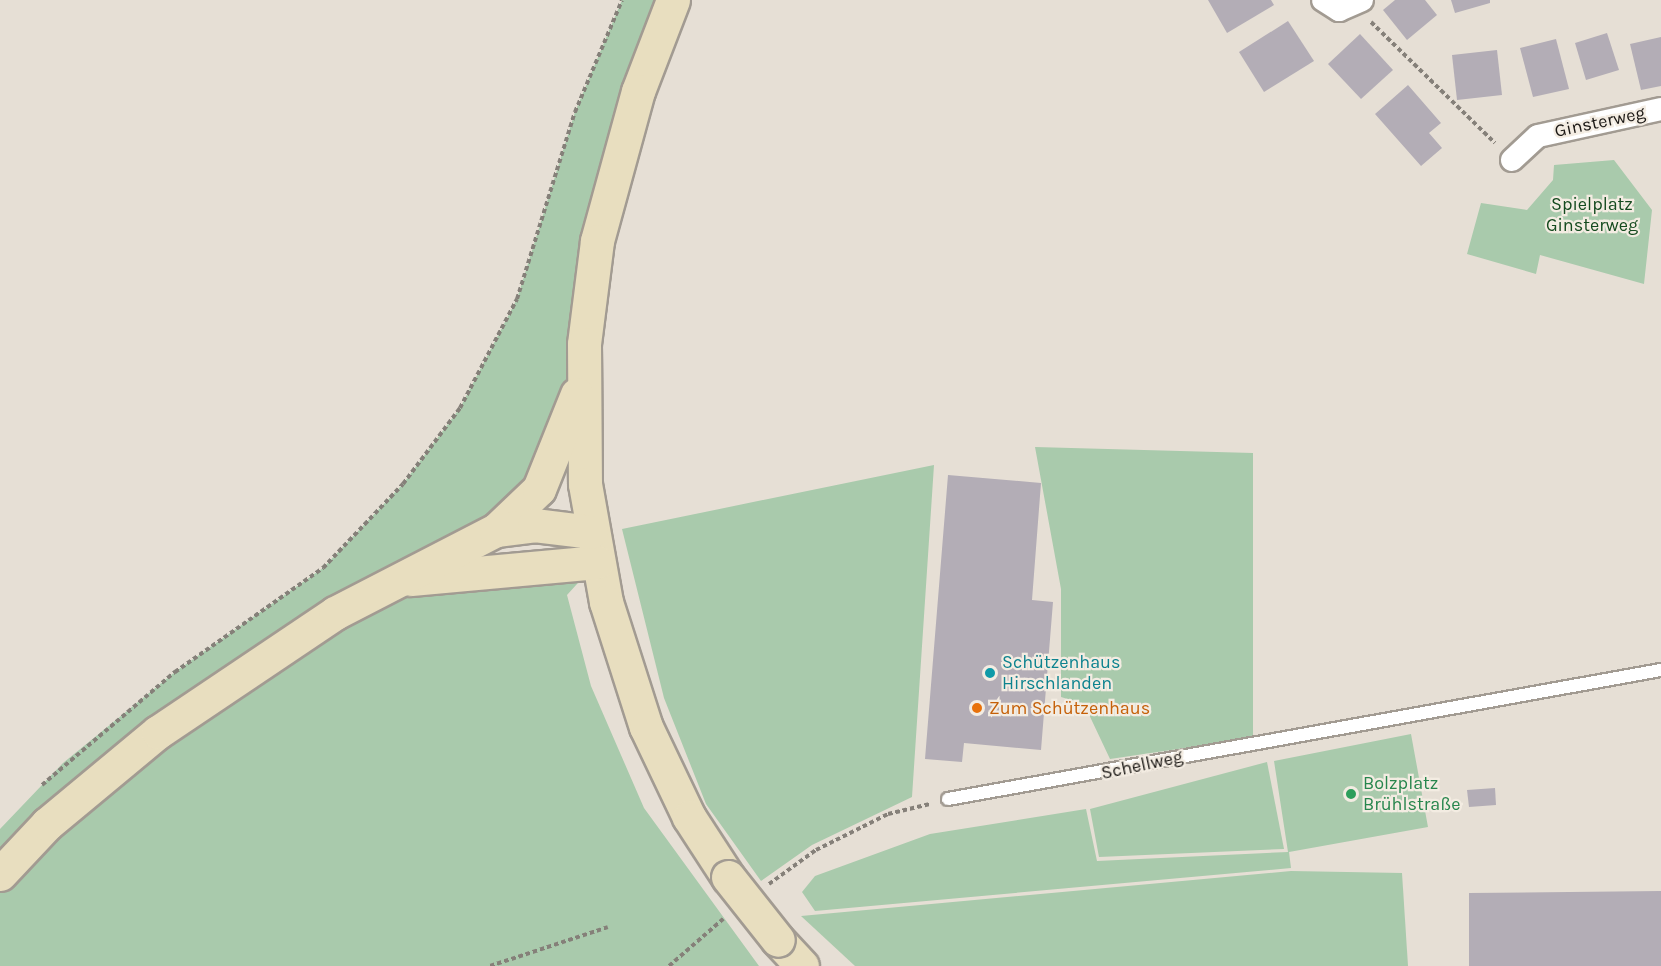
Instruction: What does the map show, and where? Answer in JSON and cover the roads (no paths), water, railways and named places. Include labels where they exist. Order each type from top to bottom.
[{"type":"main road","points":[[674,0],[638,91],[607,195],[592,269],[582,381],[594,547],[646,727],[689,817],[728,876],[778,940],[802,966]]},
{"type":"main road","points":[[496,530],[539,489],[582,381]]},
{"type":"main road","points":[[0,874],[47,824],[158,732],[335,612],[404,580],[443,554],[496,530],[534,525],[594,547]]},
{"type":"main road","points":[[404,580],[594,547]]},
{"type":"street","points":[[1323,0],[1340,10],[1359,4]]},
{"type":"street","name":"Ginsterweg","points":[[1512,160],[1538,136],[1661,109]]},
{"type":"lane","name":"Schellweg","points":[[948,799],[1661,670]]},
{"type":"place","name":"Schützenhaus Hirschlanden","points":[[990,673]]},
{"type":"place","name":"Zum Schützenhaus","points":[[977,708]]},
{"type":"place","name":"Bolzplatz Brühlstraße","points":[[1351,794]]},
{"type":"park label","name":"Spielplatz Ginsterweg","points":[[1592,215]]}]
